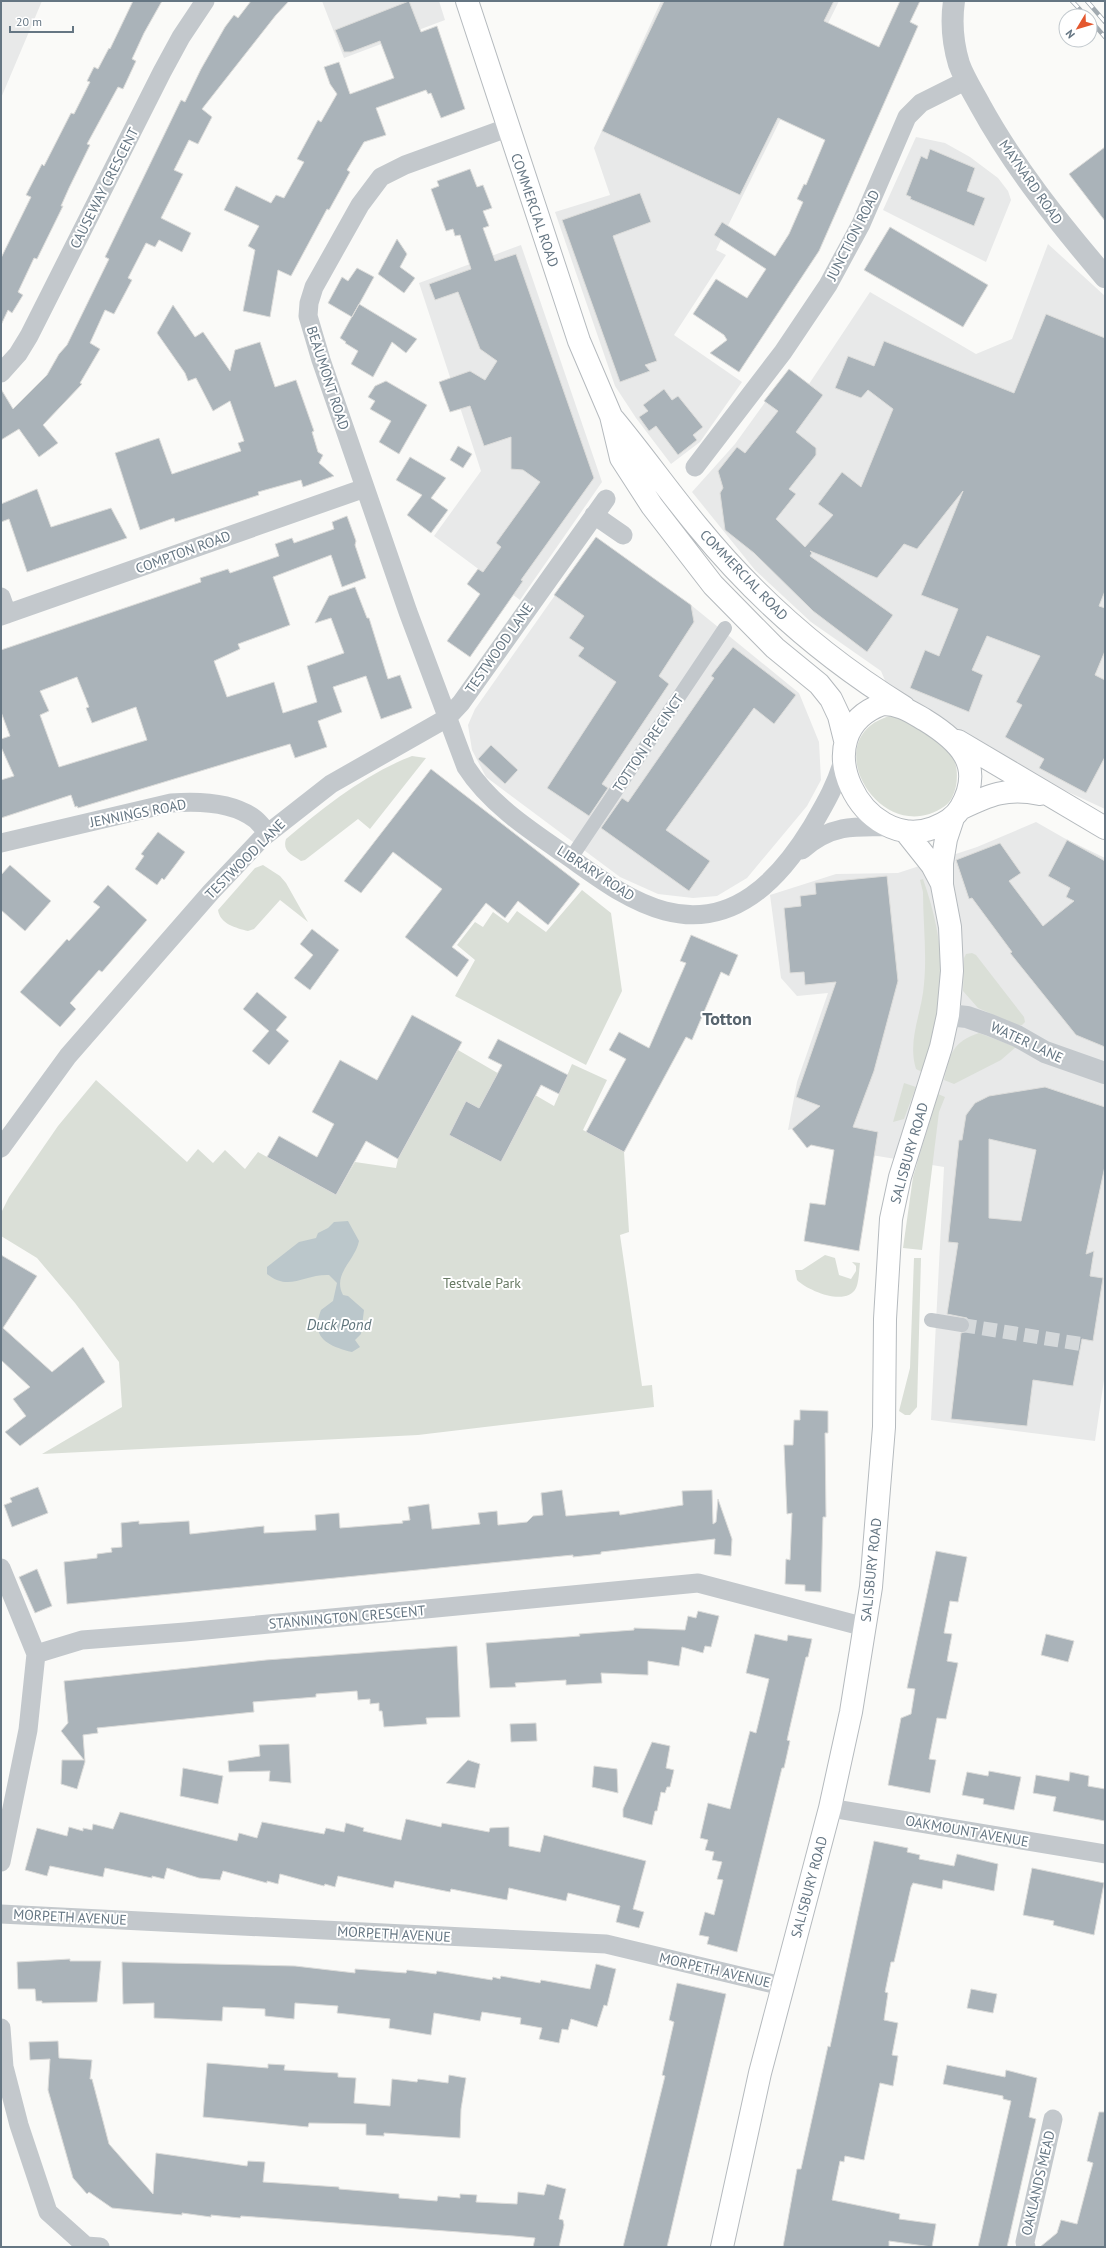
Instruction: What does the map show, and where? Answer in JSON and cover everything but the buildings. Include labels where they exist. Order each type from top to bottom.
[{"type":"main road","name":"COMMERCIAL ROAD","points":[[466,1],[579,341],[611,416],[622,458],[652,506],[713,584],[775,648],[819,684],[831,699],[839,716],[845,749]]},
{"type":"main road","name":"COMMERCIAL ROAD","points":[[611,416],[698,526],[778,612],[826,653],[904,707]]},
{"type":"main road","points":[[1048,795],[1030,791],[1008,791],[989,795],[956,814],[941,826],[928,830],[898,829],[878,820],[865,808],[855,795],[848,781],[845,749],[852,726],[858,719],[876,706],[888,704],[904,707],[1105,828]]},
{"type":"main road","points":[[946,733],[962,750],[968,761],[971,773],[971,787],[956,814]]},
{"type":"main road","name":"SALISBURY ROAD","points":[[722,2247],[760,2074],[830,1808],[851,1712],[865,1627],[871,1587],[884,1427],[885,1319],[891,1219],[900,1177],[941,1047],[948,1015],[952,971],[950,927],[942,885],[942,863],[946,839],[956,814]]},
{"type":"main road","name":"SALISBURY ROAD","points":[[898,829],[932,865],[942,885]]},
{"type":"street","name":"CAUSEWAY CRESCENT","points":[[1,374],[18,354],[29,336],[162,72],[181,37],[205,1]]},
{"type":"street","points":[[954,1],[953,35],[956,53],[966,80]]},
{"type":"street","name":"MAYNARD ROAD","points":[[966,80],[988,119],[1019,167],[1066,231],[1105,277]]},
{"type":"street","name":"JUNCTION ROAD","points":[[695,467],[783,352],[828,285],[861,224],[907,117],[921,103],[966,80]]},
{"type":"street","name":"BEAUMONT ROAD","points":[[447,718],[365,488],[312,332],[308,316],[309,303],[314,287],[360,206],[381,177],[405,165],[507,128]]},
{"type":"street","name":"COMPTON ROAD","points":[[3,609],[365,488]]},
{"type":"street","name":"TESTWOOD LANE","points":[[4,1138],[78,1044],[221,880],[268,833],[331,784],[447,718],[461,702],[606,499]]},
{"type":"street","points":[[594,515],[622,535]]},
{"type":"street","name":"TOTTON PRECINCT","points":[[571,858],[725,628]]},
{"type":"street","name":"LIBRARY ROAD","points":[[447,718],[466,767],[482,789],[571,858],[614,887],[640,902],[666,911],[695,914],[721,911],[742,902],[771,881],[789,861],[821,835],[837,829],[866,826],[898,829]]},
{"type":"street","name":"LIBRARY ROAD","points":[[789,861],[834,790],[845,749]]},
{"type":"street","name":"JENNINGS ROAD","points":[[1,843],[171,803],[190,802],[239,810],[255,819],[268,833]]},
{"type":"street","name":"WATER LANE","points":[[948,1015],[968,1017],[990,1025],[1017,1036],[1045,1052],[1105,1073]]},
{"type":"street","points":[[931,1320],[962,1325]]},
{"type":"street","points":[[1,1568],[36,1654],[28,1730],[1,1862]]},
{"type":"street","name":"STANNINGTON CRESCENT","points":[[36,1654],[82,1640],[185,1632],[698,1583],[865,1627]]},
{"type":"street","name":"OAKMOUNT AVENUE","points":[[830,1808],[1105,1854]]},
{"type":"street","name":"MORPETH AVENUE","points":[[1,1914],[606,1944],[782,1986]]},
{"type":"street","points":[[1,2028],[4,2067],[19,2125],[48,2212],[86,2246],[100,2247]]},
{"type":"street","name":"OAKLANDS MEAD","points":[[1026,2247],[1025,2242],[1053,2119]]},
{"type":"shaded area","points":[[1,1],[42,1],[1,98]]},
{"type":"shaded area","points":[[322,1],[439,1],[445,20],[344,58]]},
{"type":"shaded area","points":[[661,1],[839,1],[716,250],[726,255],[674,335],[742,382],[700,442],[671,464],[636,418],[615,386],[555,212],[610,195],[594,148]]},
{"type":"shaded area","points":[[916,137],[945,143],[970,157],[998,178],[1008,191],[1011,200],[986,262],[883,210]]},
{"type":"shaded area","points":[[1048,244],[1105,296],[1105,809],[1029,774],[889,690],[881,671],[811,622],[755,570],[692,492],[735,444],[789,369],[809,384],[870,292],[976,354],[1012,339]]},
{"type":"shaded area","points":[[521,245],[602,482],[520,600],[434,536],[481,471],[419,283]]},
{"type":"shaded area","points":[[596,537],[691,605],[799,693],[819,742],[821,780],[807,806],[747,878],[717,896],[693,898],[658,894],[620,877],[486,777],[472,750],[468,725],[475,709]]},
{"type":"shaded area","points":[[1036,822],[1064,838],[1105,858],[1105,954],[1072,903],[1010,953],[1033,982],[1067,955],[1105,1014],[1105,1373],[1095,1441],[931,1420],[944,1167],[811,1145],[807,1148],[792,1129],[788,1130],[797,1082],[828,993],[797,996],[781,978],[770,895],[836,874],[898,873],[977,847]]},
{"type":"green space","points":[[890,716],[915,724],[924,729],[946,746],[951,753],[956,765],[957,782],[952,798],[945,806],[921,816],[899,814],[879,803],[865,786],[857,766],[858,745],[868,728]]},
{"type":"green space","points":[[412,756],[426,758],[370,829],[358,819],[305,860],[301,861],[291,855],[287,850],[285,847],[286,839],[330,803],[378,772]]},
{"type":"green space","points":[[263,865],[280,876],[286,883],[308,922],[280,900],[254,929],[248,931],[229,925],[222,919],[218,910],[255,868]]},
{"type":"green space","points":[[923,879],[937,929],[941,975],[936,1021],[922,1072],[916,1069],[913,1048],[923,995],[925,973],[923,892],[920,880]]},
{"type":"green space","points":[[582,890],[611,913],[622,991],[586,1065],[455,996],[475,960],[457,945],[475,922],[483,927],[493,912],[508,923],[517,911],[546,932]]},
{"type":"green space","points":[[972,953],[976,955],[1024,1017],[1025,1022],[1022,1025],[1016,1025],[978,1008],[963,991],[964,958],[966,954]]},
{"type":"green space","points":[[979,1033],[1016,1047],[1001,1060],[954,1084],[944,1080],[948,1063],[954,1050],[963,1040]]},
{"type":"green space","name":"Testvale Park","points":[[458,1050],[554,1106],[572,1064],[607,1080],[583,1130],[624,1152],[629,1232],[620,1235],[642,1386],[652,1385],[654,1407],[418,1435],[42,1454],[122,1407],[119,1362],[75,1303],[37,1258],[1,1236],[1,1213],[9,1197],[58,1126],[96,1080],[187,1162],[198,1149],[213,1163],[225,1150],[245,1169],[258,1152],[336,1195],[355,1162],[396,1168],[398,1159]]},
{"type":"green space","points":[[904,1083],[916,1087],[904,1119],[893,1122]]},
{"type":"green space","points":[[938,1094],[945,1097],[939,1112],[922,1250],[903,1248],[913,1177]]},
{"type":"green space","points":[[825,1255],[835,1258],[839,1275],[851,1279],[856,1271],[856,1266],[852,1262],[860,1263],[857,1285],[851,1294],[836,1297],[827,1295],[810,1289],[797,1280],[795,1270],[802,1270]]},
{"type":"green space","points":[[914,1258],[921,1258],[917,1407],[910,1415],[905,1415],[899,1411],[910,1368]]},
{"type":"water","name":"Duck Pond","points":[[348,1221],[359,1241],[357,1248],[342,1274],[340,1287],[343,1295],[348,1296],[364,1310],[361,1334],[355,1340],[360,1347],[352,1352],[335,1347],[323,1339],[318,1328],[318,1320],[321,1310],[333,1301],[337,1283],[329,1275],[320,1275],[297,1281],[282,1282],[267,1274],[267,1267],[299,1242],[316,1238],[318,1233],[328,1228],[334,1222]]},
{"type":"tunnel","points":[[962,1325],[1081,1344]]},
{"type":"railway","points":[[1072,1],[1079,8]]},
{"type":"railway","points":[[1087,1],[1105,22]]},
{"type":"railway","points":[[1098,29],[1105,37]]},
{"type":"district","name":"Totton","points":[[727,1018]]}]
